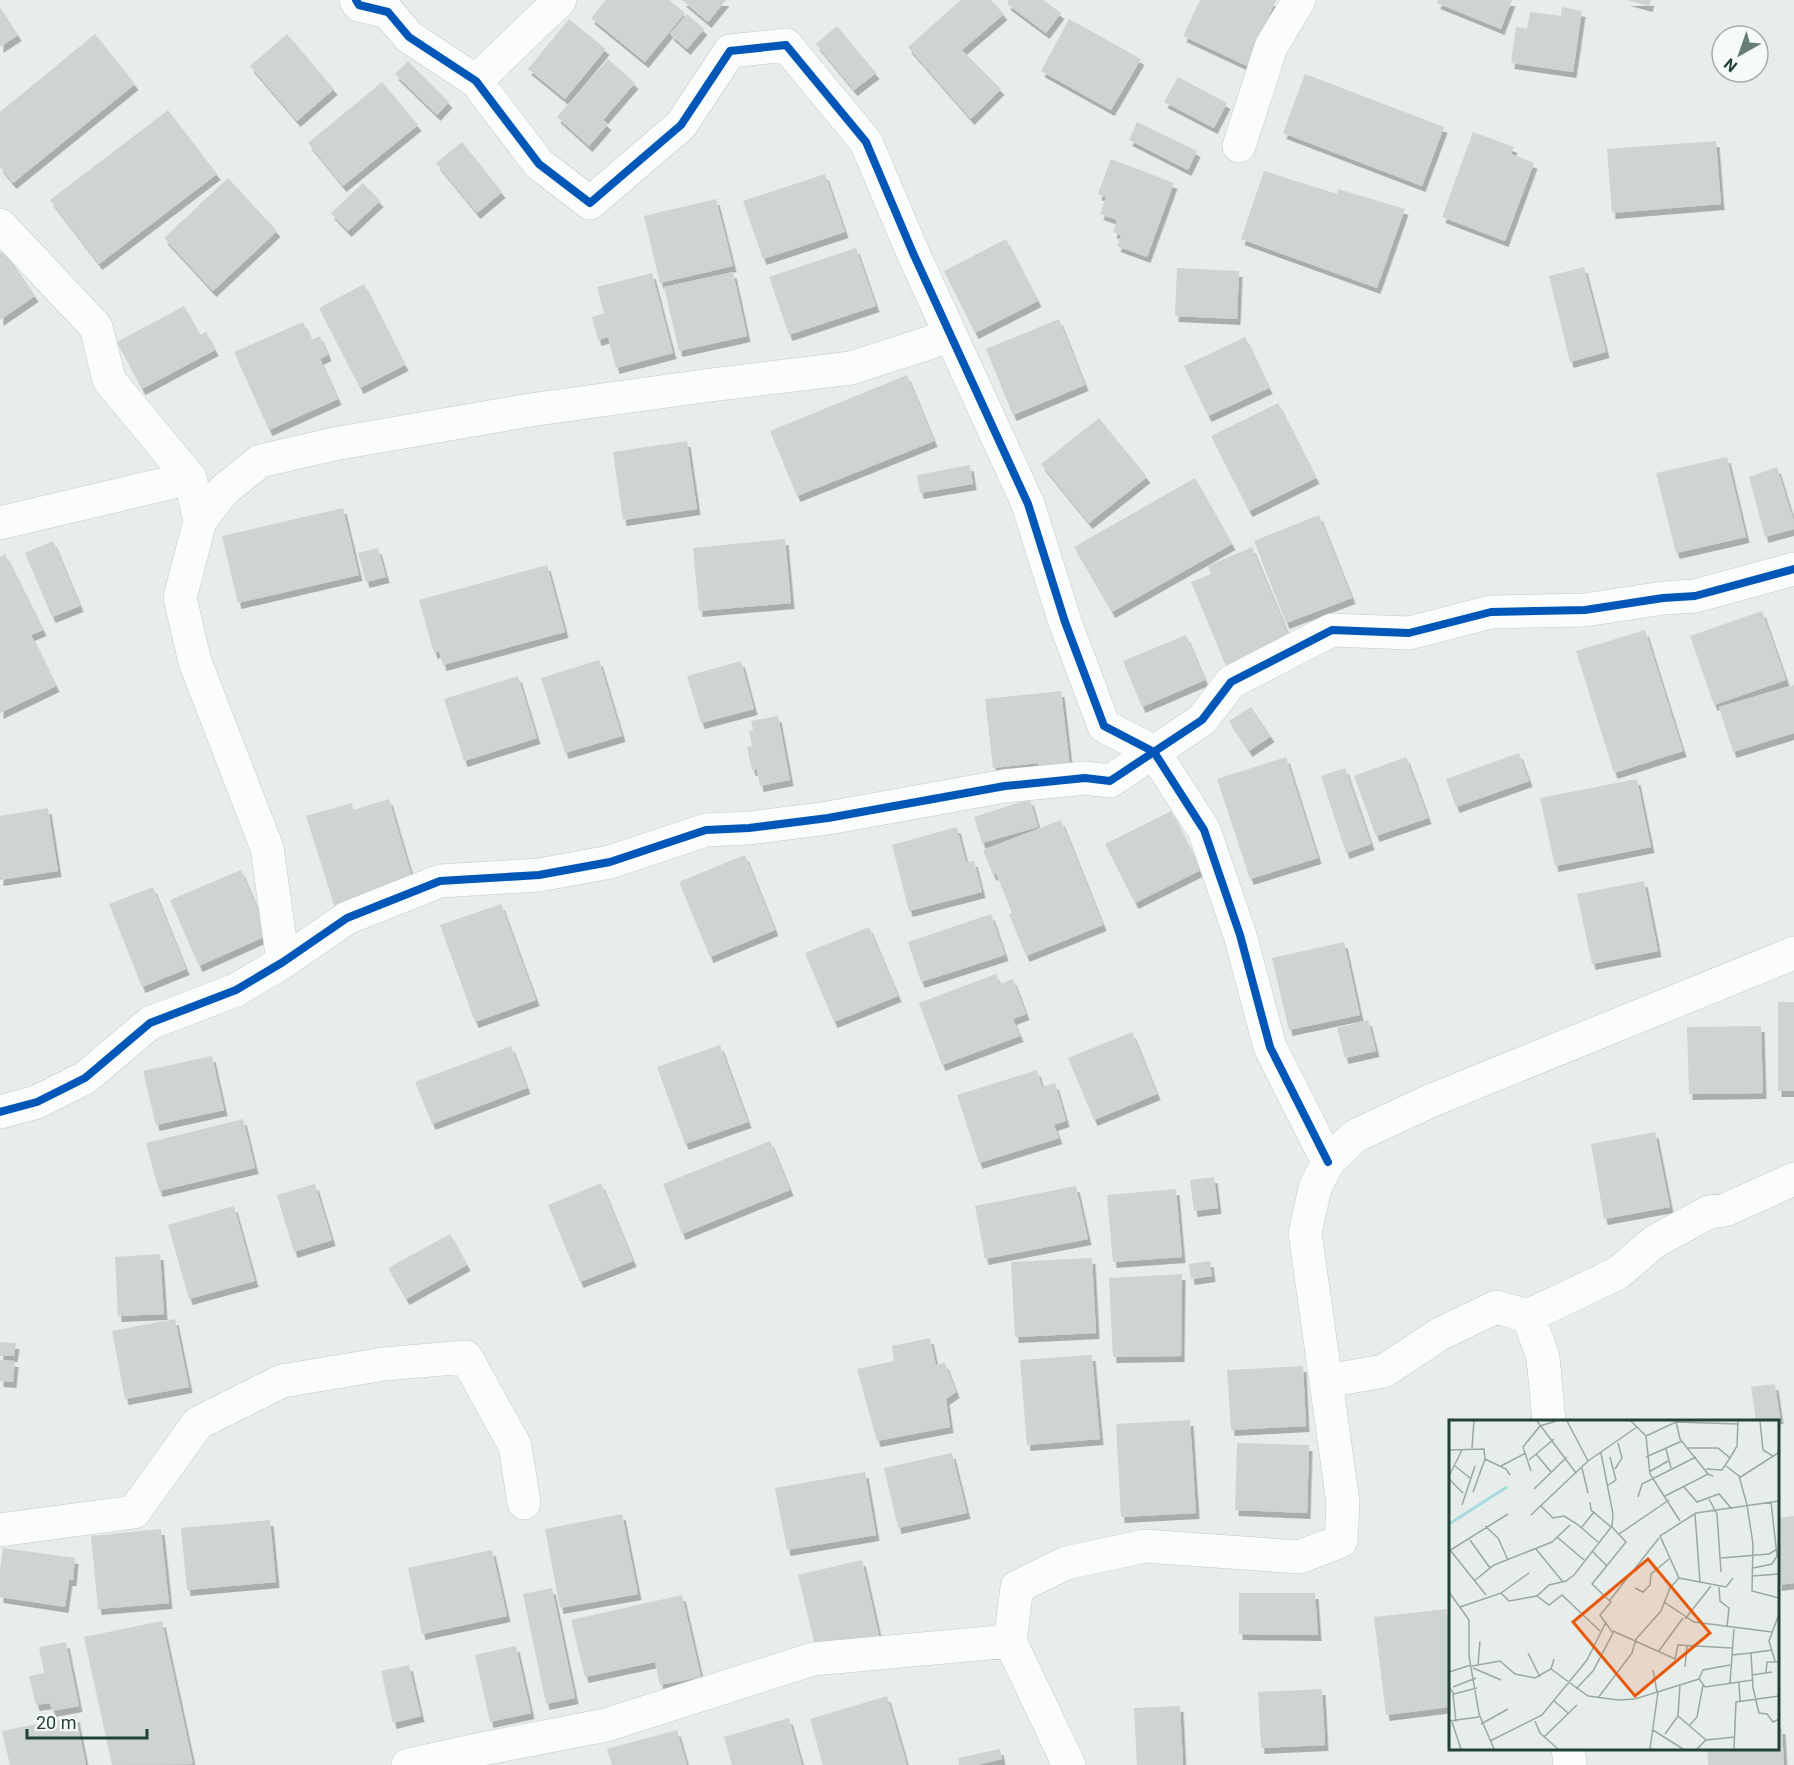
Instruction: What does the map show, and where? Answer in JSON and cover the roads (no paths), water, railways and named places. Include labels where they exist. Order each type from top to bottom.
[{"type":"street","points":[[356,0],[359,5],[388,12],[409,37],[476,81],[539,164],[590,202],[681,125],[730,51],[786,45],[866,142],[950,336],[1028,504],[1065,622],[1104,726],[1154,752],[1204,830],[1240,935],[1270,1047],[1328,1162]]},
{"type":"street","points":[[476,81],[560,0]]},
{"type":"street","points":[[1239,146],[1271,47],[1299,0]]},
{"type":"street","points":[[0,225],[96,327],[109,380],[190,478],[200,521]]},
{"type":"street","points":[[283,962],[267,848],[195,662],[180,597],[200,521],[223,492],[260,461],[334,444],[530,410],[851,368],[950,336]]},
{"type":"street","points":[[0,523],[190,478]]},
{"type":"street","points":[[0,1112],[37,1102],[85,1078],[150,1023],[236,990],[283,962],[347,918],[440,881],[539,876],[610,862],[706,830],[748,828],[828,818],[1005,786],[1086,777],[1110,781],[1202,720],[1231,682],[1332,630],[1409,633],[1491,612],[1585,610],[1663,598],[1695,596],[1794,569]]},
{"type":"street","points":[[1069,1765],[1010,1641],[1017,1587],[1066,1563],[1145,1546],[1299,1557],[1341,1541],[1343,1502],[1305,1233],[1315,1188],[1328,1162],[1355,1136],[1430,1101],[1794,953]]},
{"type":"street","points":[[1327,1381],[1384,1371],[1440,1334],[1496,1308],[1528,1316],[1618,1273],[1653,1242],[1709,1212],[1725,1210],[1794,1179]]},
{"type":"street","points":[[1528,1316],[1543,1357],[1549,1420]]},
{"type":"street","points":[[0,1530],[134,1512],[198,1424],[282,1381],[384,1364],[466,1357],[515,1446],[524,1503]]},
{"type":"street","points":[[408,1765],[606,1725],[813,1659],[1010,1641]]},
{"type":"street","points":[[1568,1750],[1570,1765]]}]
